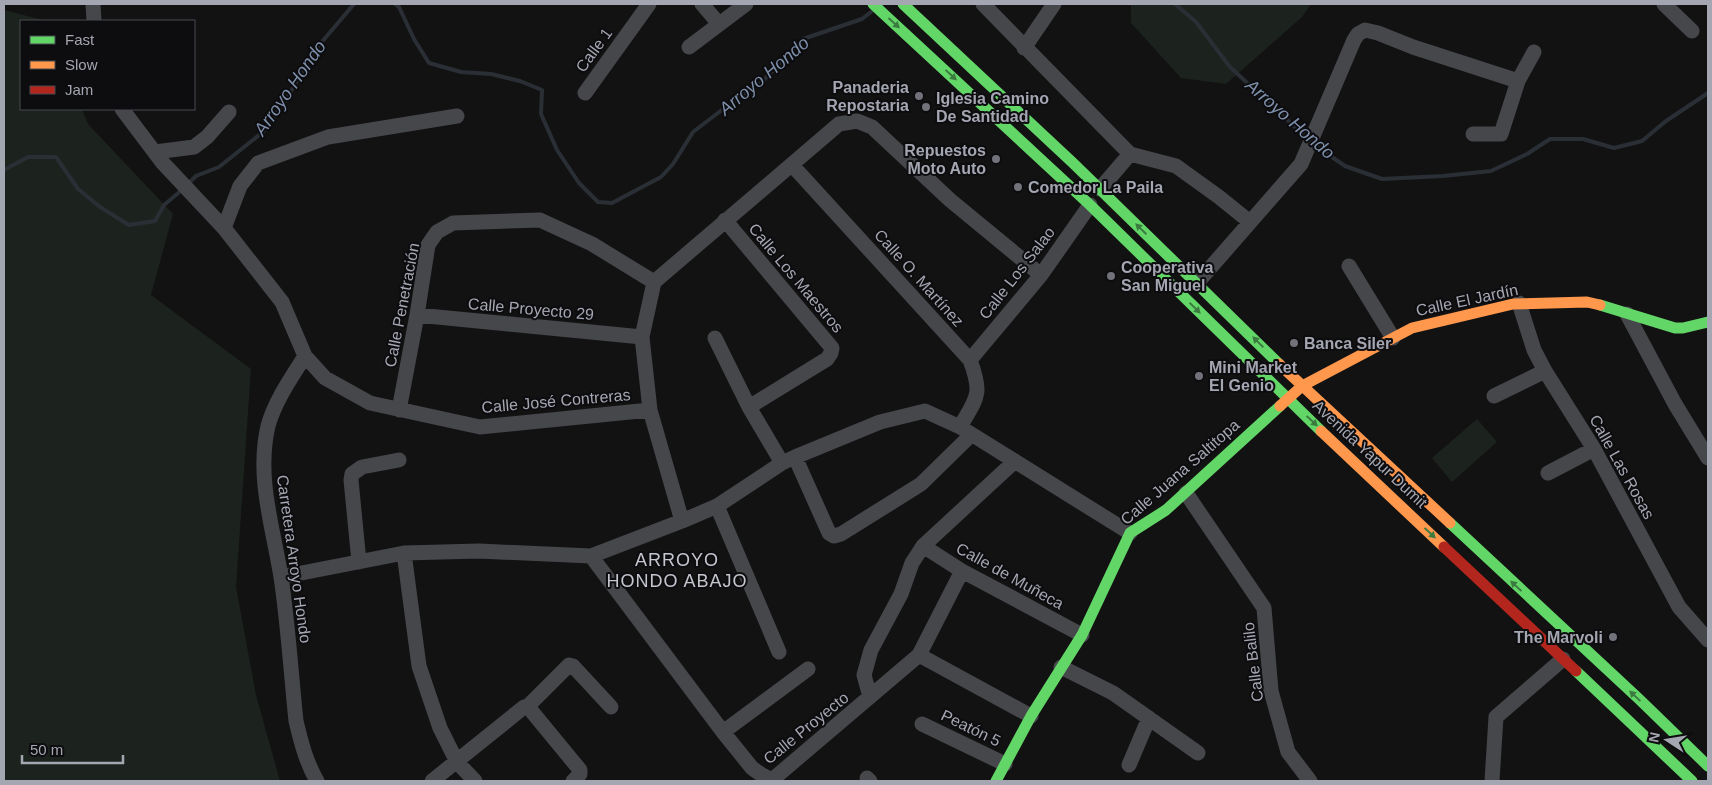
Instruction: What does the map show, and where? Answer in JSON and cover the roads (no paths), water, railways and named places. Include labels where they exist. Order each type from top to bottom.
[{"type":"main road","name":"Avenida Yapur Dumit","points":[[873,4],[1090,205],[1288,399],[1692,781]]},
{"type":"main road","name":"Avenida Yapur Dumit","points":[[903,4],[1100,189],[1302,386],[1708,766]]},
{"type":"main road","name":"Calle El Jardín","points":[[1302,386],[1412,328],[1519,303],[1587,302],[1675,328],[1708,322]]},
{"type":"main road","name":"Calle Juana Saltitopa","points":[[997,781],[1031,716],[1082,635],[1130,533],[1166,510],[1186,493],[1302,386]]},
{"type":"street","points":[[93,4],[94,20]]},
{"type":"street","name":"Calle 1","points":[[585,93],[649,4]]},
{"type":"street","points":[[702,4],[719,24]]},
{"type":"street","points":[[689,47],[746,4]]},
{"type":"street","points":[[983,4],[1024,48],[1130,154],[1176,166],[1219,196],[1250,222]]},
{"type":"street","points":[[1024,48],[1054,4]]},
{"type":"street","points":[[1664,4],[1692,31]]},
{"type":"street","points":[[1197,283],[1305,158],[1354,40],[1364,30],[1378,33],[1413,47],[1518,81]]},
{"type":"street","points":[[1473,134],[1501,134],[1518,81],[1534,52]]},
{"type":"street","points":[[123,110],[158,157],[224,228],[282,302],[305,356]]},
{"type":"street","points":[[158,157],[194,147],[207,138],[229,112]]},
{"type":"street","points":[[224,228],[240,186],[258,164],[328,137],[457,116]]},
{"type":"street","points":[[682,521],[650,410],[642,337],[654,282],[839,124],[857,121],[872,127],[950,200],[1041,276]]},
{"type":"street","points":[[1100,189],[1130,154]]},
{"type":"street","name":"Calle O. Martínez","points":[[788,460],[830,533],[834,536],[841,534],[921,484],[965,431],[977,396],[977,379],[970,360],[792,165]]},
{"type":"street","name":"Calle Los Salao","points":[[970,360],[1041,276],[1090,205]]},
{"type":"street","name":"Calle Penetración","points":[[399,410],[428,245],[437,232],[453,223],[540,220],[592,244],[654,282]]},
{"type":"street","name":"Calle Los Maestros","points":[[725,220],[832,348],[827,359],[749,407]]},
{"type":"street","points":[[1349,266],[1392,338]]},
{"type":"street","name":"Calle Las Rosas","points":[[1519,303],[1534,350],[1545,371],[1594,449],[1679,607],[1708,640]]},
{"type":"street","points":[[1627,314],[1675,404],[1708,458]]},
{"type":"street","name":"Calle Proyecto 29","points":[[417,315],[642,337]]},
{"type":"street","points":[[715,338],[749,407],[788,460]]},
{"type":"street","name":"Calle José Contreras","points":[[305,356],[325,378],[370,403],[480,427],[650,410]]},
{"type":"street","name":"Carretera Arroyo Hondo","points":[[305,356],[276,406],[268,427],[263,467],[267,507],[281,577],[296,720],[300,742],[308,765],[317,781]]},
{"type":"street","points":[[1494,396],[1545,371]]},
{"type":"street","points":[[281,577],[404,553],[479,551],[591,556],[717,506],[788,460],[880,422],[925,411],[965,431],[1130,533]]},
{"type":"street","points":[[1548,473],[1594,449]]},
{"type":"street","points":[[359,562],[352,474],[362,467],[399,460]]},
{"type":"street","points":[[870,697],[864,675],[871,650],[901,594],[912,563],[923,546],[1015,461]]},
{"type":"street","name":"Calle Balilo","points":[[1186,493],[1264,608],[1271,691],[1288,752],[1310,781]]},
{"type":"street","points":[[717,506],[779,652]]},
{"type":"street","name":"Calle de Muñeca","points":[[923,546],[962,571],[1082,635]]},
{"type":"street","points":[[404,553],[419,666],[440,728],[457,762],[475,781]]},
{"type":"street","name":"Calle Proyecto","points":[[591,556],[752,768],[772,780],[919,655],[962,571]]},
{"type":"street","points":[[919,655],[1031,716]]},
{"type":"street","points":[[1492,781],[1496,717],[1564,659]]},
{"type":"street","points":[[432,781],[524,707],[527,707],[569,664],[611,707]]},
{"type":"street","points":[[1062,667],[1113,693],[1198,753]]},
{"type":"street","points":[[723,732],[808,669]]},
{"type":"street","points":[[527,707],[580,770],[580,774],[572,781]]},
{"type":"street","points":[[1129,765],[1150,718]]},
{"type":"street","name":"Peatón 5","points":[[922,724],[1005,764]]},
{"type":"waterway","name":"Arroyo Hondo","points":[[188,184],[196,176],[219,167],[263,132],[286,100],[315,50],[354,4]]},
{"type":"waterway","name":"Arroyo Hondo","points":[[395,4],[399,7],[414,39],[429,63],[461,72],[491,74],[520,81],[542,90],[541,114],[557,150],[579,183],[598,202],[612,203],[661,177],[673,164],[693,132],[761,83],[803,39],[862,19],[871,12]]},
{"type":"waterway","name":"Arroyo Hondo","points":[[1175,4],[1196,22],[1230,67],[1308,139]]},
{"type":"waterway","name":"Arroyo Hondo","points":[[1313,144],[1345,166],[1382,179],[1491,171],[1527,154],[1550,139],[1583,139],[1614,148],[1642,141],[1666,121],[1708,93]]},
{"type":"waterway","name":"Arroyo Hondo","points":[[4,170],[28,157],[56,157],[78,189],[100,207],[129,225],[155,221],[164,205],[183,189]]},
{"type":"place","name":"Panaderia Repostaria","points":[[919,96]]},
{"type":"place","name":"Iglesia Camino De Santidad","points":[[926,107]]},
{"type":"place","name":"Repuestos Moto Auto","points":[[996,159]]},
{"type":"place","name":"Comedor La Paila","points":[[1018,187]]},
{"type":"place","name":"Cooperativa San Miguel","points":[[1111,276]]},
{"type":"place","name":"Banca Siler","points":[[1294,343]]},
{"type":"place","name":"Mini Market El Genio","points":[[1199,376]]},
{"type":"place","name":"The Marvoli","points":[[1613,637]]},
{"type":"district","name":"ARROYO HONDO ABAJO","points":[[677,570]]}]
